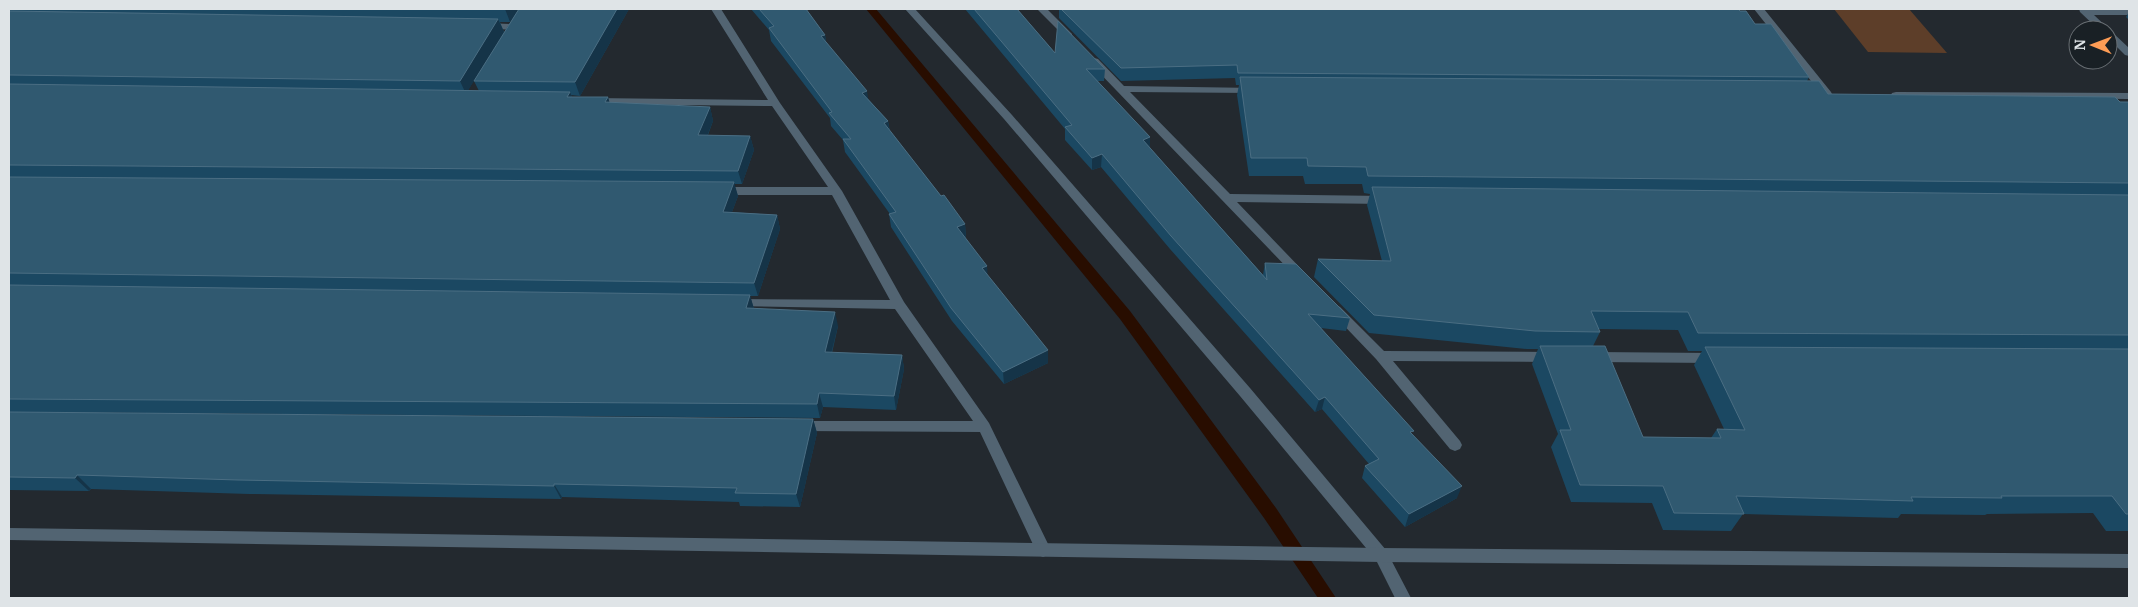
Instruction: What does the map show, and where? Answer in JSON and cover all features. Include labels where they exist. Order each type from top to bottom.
[{"type":"street","points":[[716,9],[775,103],[836,192],[899,305],[984,428],[1043,550]]},
{"type":"street","points":[[910,9],[1008,117],[1245,392],[1381,555],[1403,598]]},
{"type":"street","points":[[1042,9],[1075,42]]},
{"type":"street","points":[[1759,9],[1827,94]]},
{"type":"street","points":[[2083,10],[2129,12]]},
{"type":"street","points":[[2083,10],[2094,20]]},
{"type":"street","points":[[473,26],[512,27]]},
{"type":"street","points":[[2118,43],[2129,53]]},
{"type":"street","points":[[1088,56],[1306,280]]},
{"type":"street","points":[[1121,89],[1260,90]]},
{"type":"street","points":[[1885,95],[2129,96]]},
{"type":"street","points":[[578,101],[775,103]]},
{"type":"street","points":[[706,190],[836,192]]},
{"type":"street","points":[[1225,198],[1394,200]]},
{"type":"street","points":[[1327,301],[1381,356],[1455,445]]},
{"type":"street","points":[[721,302],[899,305]]},
{"type":"street","points":[[1381,356],[1561,357]]},
{"type":"street","points":[[1581,357],[1730,358]]},
{"type":"street","points":[[785,426],[984,428]]},
{"type":"street","points":[[9,534],[1381,555],[2129,561]]},
{"type":"shaded area","points":[[1834,9],[1909,9],[1947,53],[1868,52]]},
{"type":"building","points":[[519,9],[617,9],[575,82],[474,81]]},
{"type":"building","points":[[759,9],[806,9],[825,35],[821,36],[867,91],[862,93],[888,121],[884,123],[941,196],[944,195],[965,224],[957,227],[987,266],[982,268],[1048,350],[1003,372],[951,308],[889,214],[896,212],[843,139],[851,139],[829,113],[832,112],[769,28],[774,26]]},
{"type":"building","points":[[974,9],[1017,9],[1055,53],[1058,21],[1105,69],[1086,69],[1150,137],[1143,140],[1267,280],[1265,263],[1296,264],[1350,318],[1308,314],[1414,431],[1410,432],[1462,486],[1409,514],[1365,466],[1379,459],[1325,397],[1319,400],[1171,236],[1102,154],[1092,158],[1065,127],[1072,125]]},
{"type":"building","points":[[1061,9],[1738,9],[1746,11],[1755,24],[1771,24],[1809,77],[1238,73],[1237,65],[1121,68]]},
{"type":"building","points":[[9,11],[498,19],[460,81],[9,75]]},
{"type":"building","points":[[1240,77],[1819,81],[1828,94],[2115,97],[2120,102],[2129,102],[2129,183],[1368,176],[1366,167],[1308,166],[1307,158],[1251,158]]},
{"type":"building","points":[[9,84],[570,92],[567,97],[608,97],[605,102],[710,107],[698,135],[750,136],[738,171],[9,165]]},
{"type":"building","points":[[9,177],[734,182],[723,212],[777,215],[754,283],[9,273]]},
{"type":"building","points":[[1372,187],[2129,195],[2129,335],[1698,333],[1688,312],[1591,311],[1600,332],[1535,331],[1374,315],[1318,259],[1391,261]]},
{"type":"building","points":[[9,285],[750,295],[746,308],[835,312],[825,352],[902,355],[894,396],[819,393],[817,404],[9,399]]},
{"type":"building","points":[[1540,346],[1605,346],[1643,437],[1721,438],[1717,429],[1745,430],[1705,347],[2129,349],[2129,514],[2126,514],[2112,496],[1911,497],[1913,501],[1736,496],[1744,514],[1674,513],[1663,486],[1580,485],[1560,430],[1571,430]]},
{"type":"building","points":[[9,412],[813,419],[796,494],[735,493],[737,488],[554,484],[554,486],[77,475],[75,478],[9,477]]},
{"type":"waterway","points":[[871,9],[1125,315],[1270,513],[1309,573],[1328,598]]}]
